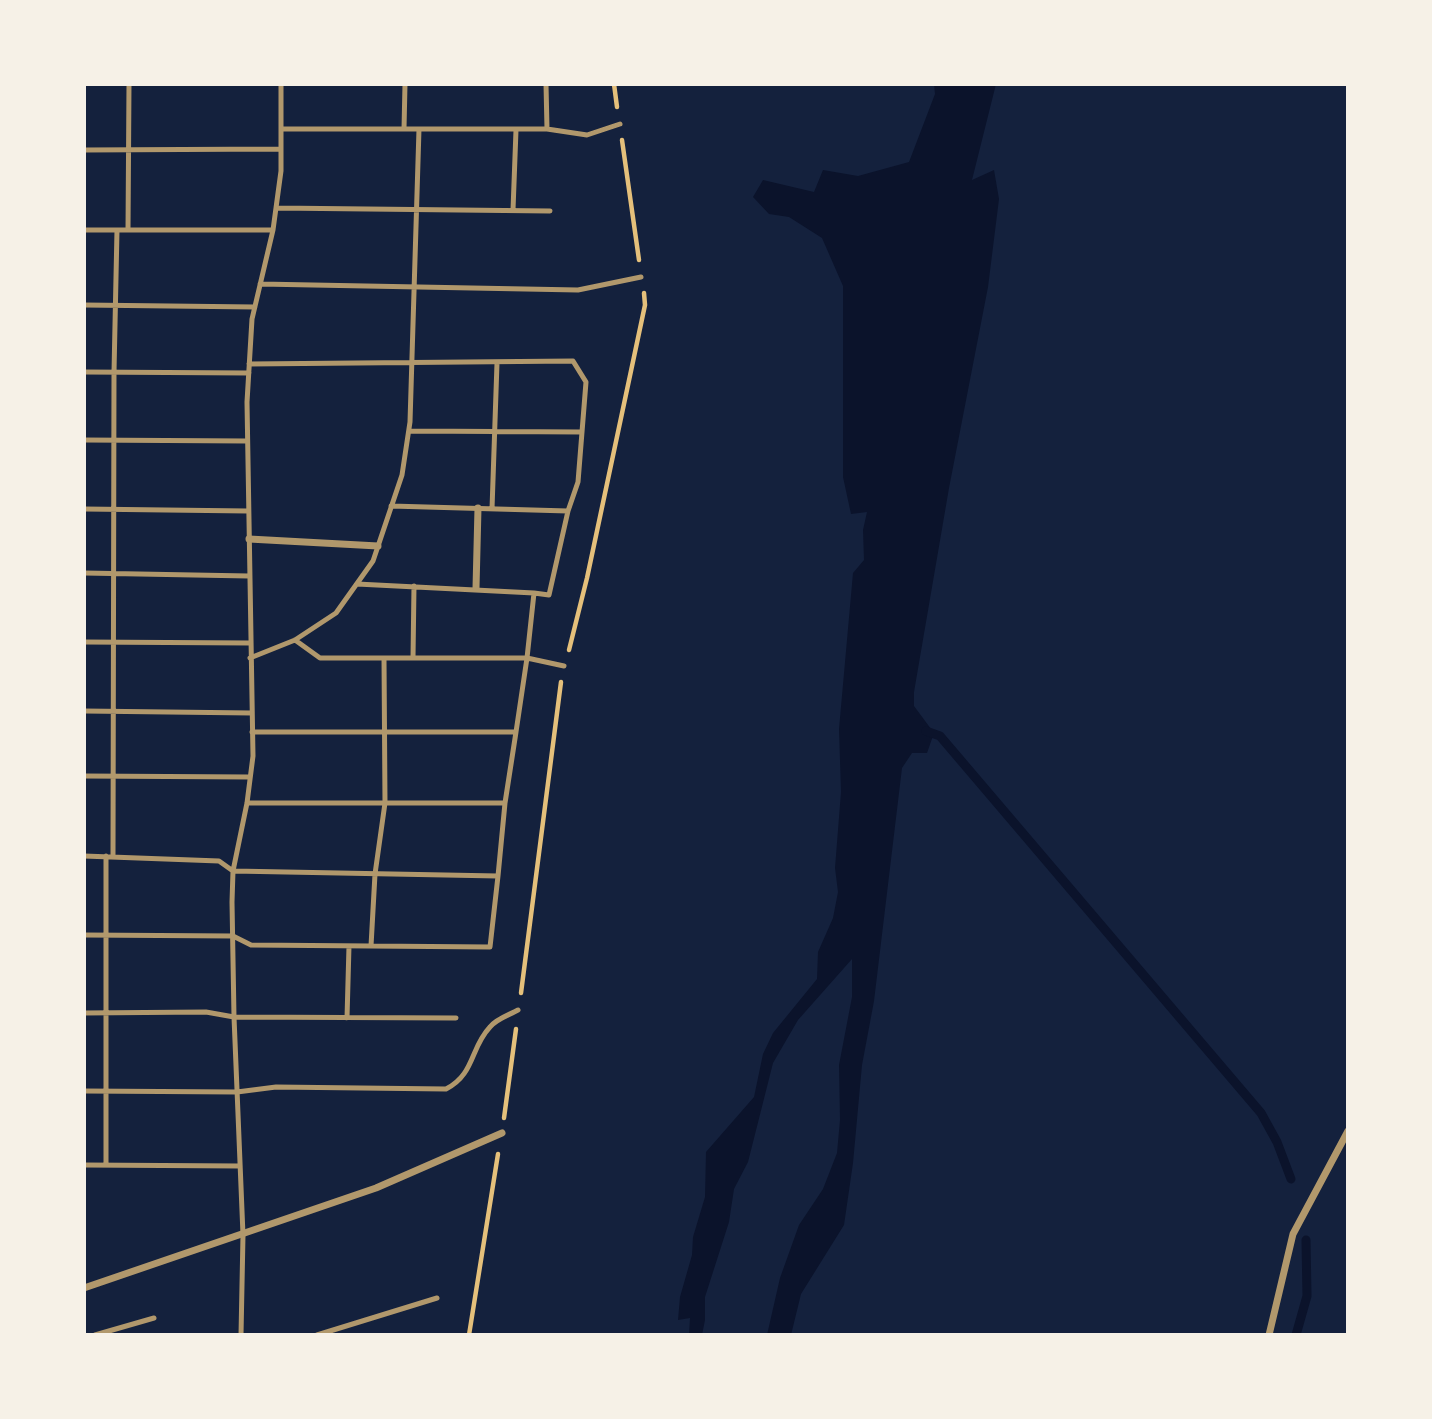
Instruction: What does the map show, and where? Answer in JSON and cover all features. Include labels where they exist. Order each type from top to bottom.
[{"type":"street","points":[[476,588],[478,508]]},
{"type":"street","points":[[249,539],[378,546]]},
{"type":"street","points":[[1269,1335],[1293,1234],[1348,1131]]},
{"type":"street","points":[[84,1288],[376,1188],[502,1133]]},
{"type":"lane","points":[[128,230],[129,84]]},
{"type":"lane","points":[[242,1335],[243,1235],[234,1017],[233,871],[247,803],[253,756],[247,441],[249,364],[255,307],[276,208],[281,149],[281,84]]},
{"type":"lane","points":[[404,129],[405,84]]},
{"type":"lane","points":[[545,84],[547,129]]},
{"type":"lane","points":[[281,129],[547,129],[587,135],[620,124]]},
{"type":"lane","points":[[250,658],[295,640],[336,613],[373,561],[402,475],[409,431],[419,129]]},
{"type":"lane","points":[[513,211],[516,130]]},
{"type":"lane","points":[[84,150],[281,149]]},
{"type":"lane","points":[[276,208],[550,211]]},
{"type":"lane","points":[[84,230],[273,230]]},
{"type":"lane","points":[[106,1165],[106,935],[114,776],[114,372],[117,230]]},
{"type":"lane","points":[[260,284],[578,290],[641,277]]},
{"type":"lane","points":[[84,304],[255,307]]},
{"type":"lane","points":[[249,364],[573,361],[586,382],[578,482],[568,511],[549,595],[476,588],[357,583]]},
{"type":"lane","points":[[492,509],[497,363]]},
{"type":"lane","points":[[84,372],[249,373]]},
{"type":"lane","points":[[409,431],[582,432]]},
{"type":"lane","points":[[84,440],[247,441]]},
{"type":"lane","points":[[391,506],[568,511]]},
{"type":"lane","points":[[84,509],[248,511]]},
{"type":"lane","points":[[84,573],[249,576]]},
{"type":"lane","points":[[413,658],[414,586]]},
{"type":"lane","points":[[84,935],[233,936],[251,945],[490,947],[505,803],[534,593]]},
{"type":"lane","points":[[295,640],[320,658],[527,658],[565,666]]},
{"type":"lane","points":[[84,642],[250,643]]},
{"type":"lane","points":[[371,946],[375,874],[385,803],[384,658]]},
{"type":"lane","points":[[84,711],[252,713]]},
{"type":"lane","points":[[252,732],[516,732]]},
{"type":"lane","points":[[84,776],[250,777]]},
{"type":"lane","points":[[247,803],[505,803]]},
{"type":"lane","points":[[84,856],[219,861],[233,871],[498,876]]},
{"type":"lane","points":[[347,1018],[349,946]]},
{"type":"lane","points":[[84,1091],[237,1092],[276,1087],[446,1089],[459,1083],[471,1064],[478,1043],[491,1024],[518,1010]]},
{"type":"lane","points":[[84,1013],[206,1012],[234,1017],[456,1018]]},
{"type":"lane","points":[[84,1165],[240,1166]]},
{"type":"lane","points":[[317,1335],[437,1298]]},
{"type":"lane","points":[[95,1335],[154,1318]]},
{"type":"path","points":[[469,1335],[502,1133],[560,685],[587,578],[645,305],[614,84]]},
{"type":"water","points":[[934,84],[996,84],[972,180],[994,170],[999,199],[988,287],[949,488],[914,692],[914,706],[934,733],[927,753],[912,753],[902,768],[874,1001],[862,1065],[844,1225],[801,1294],[791,1335],[767,1335],[780,1278],[799,1225],[823,1189],[837,1153],[840,1120],[839,1065],[852,997],[852,959],[798,1020],[773,1063],[748,1162],[734,1189],[729,1222],[705,1297],[702,1335],[689,1335],[690,1318],[678,1320],[680,1297],[705,1197],[706,1152],[754,1097],[763,1054],[773,1033],[817,979],[818,952],[833,918],[838,892],[835,868],[841,792],[839,729],[853,573],[864,560],[863,530],[867,512],[851,514],[843,477],[843,286],[822,238],[789,217],[769,214],[753,197],[763,180],[814,192],[823,170],[858,176],[909,162],[935,94]]},
{"type":"waterway","points":[[926,731],[940,736],[1261,1113],[1277,1142],[1291,1179]]},
{"type":"waterway","points":[[1296,1335],[1307,1296],[1306,1240]]}]
